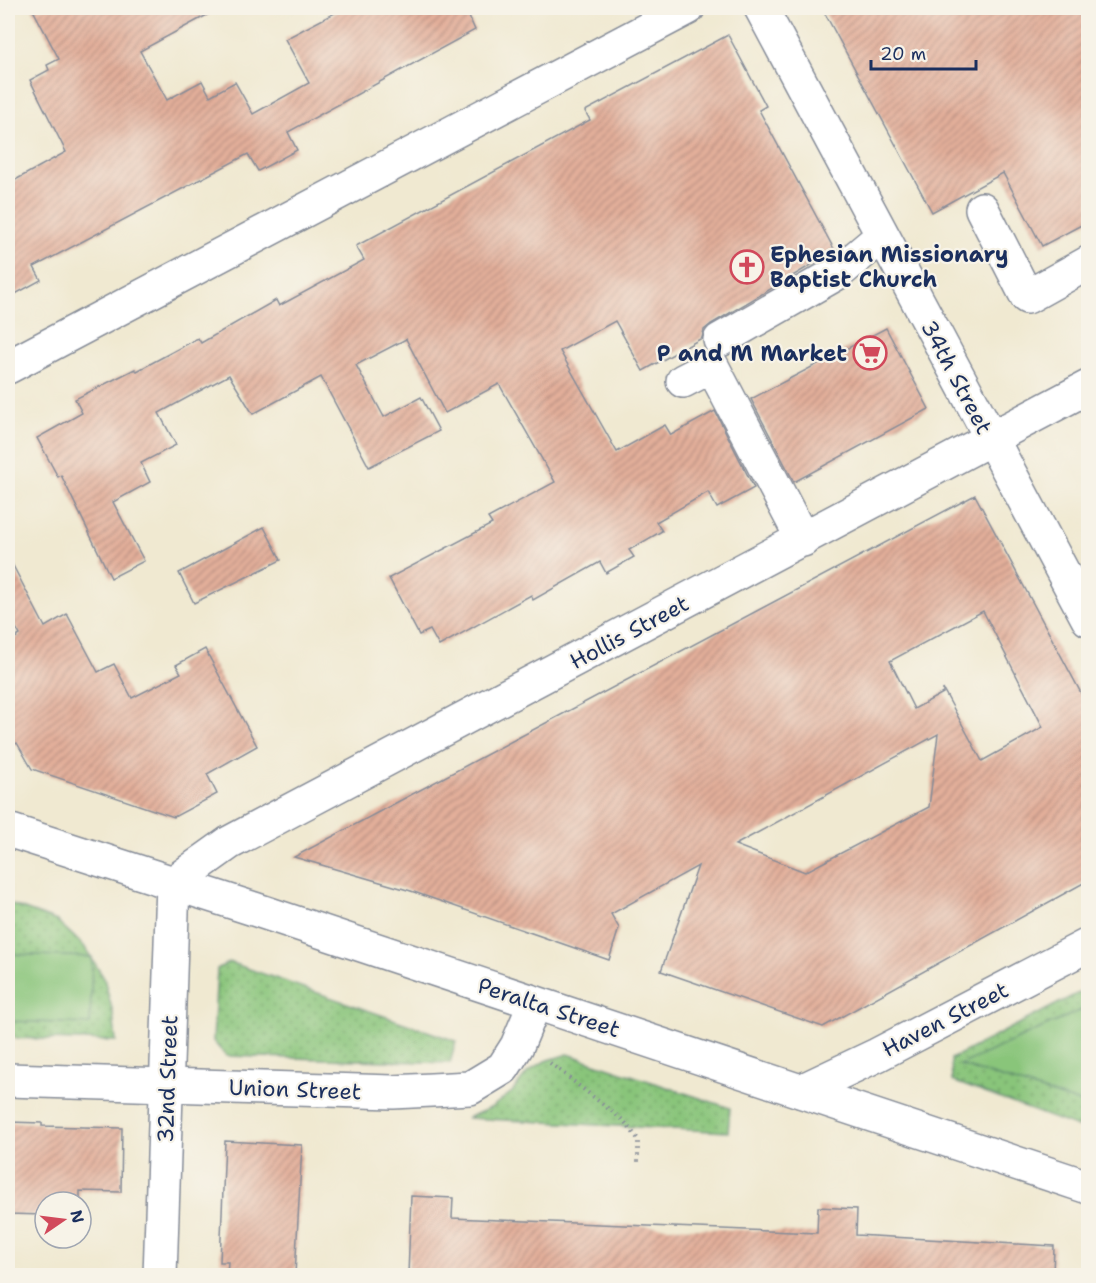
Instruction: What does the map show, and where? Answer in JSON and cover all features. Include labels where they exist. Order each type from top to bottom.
[{"type":"street","points":[[8,367],[688,8]]},
{"type":"street","name":"34th Street","points":[[761,8],[990,440],[1089,619]]},
{"type":"street","points":[[982,209],[1027,297],[1089,262]]},
{"type":"street","points":[[720,340],[839,272],[882,236]]},
{"type":"street","points":[[683,381],[712,366],[802,540]]},
{"type":"street","name":"Hollis Street","points":[[173,883],[229,843],[1089,387]]},
{"type":"street","name":"Peralta Street","points":[[8,830],[1089,1187]]},
{"type":"street","name":"32nd Street","points":[[160,1275],[173,883]]},
{"type":"street","name":"Haven Street","points":[[801,1091],[877,1055],[1089,945]]},
{"type":"street","name":"Union Street","points":[[8,1080],[393,1092],[470,1088],[503,1068],[517,1046],[535,1003]]},
{"type":"path","points":[[550,1063],[624,1121],[638,1139],[638,1162]]},
{"type":"green space","points":[[8,903],[57,921],[84,946],[104,978],[113,1013],[116,1041],[8,1038]]},
{"type":"green space","points":[[8,954],[92,957],[90,1024],[8,1021]]},
{"type":"green space","points":[[229,962],[456,1041],[450,1063],[226,1056],[213,1041],[217,969]]},
{"type":"green space","points":[[1088,988],[1088,1131],[952,1081],[951,1059]]},
{"type":"green space","points":[[1088,1007],[1088,1105],[960,1065]]},
{"type":"green space","points":[[568,1054],[730,1108],[728,1132],[467,1118],[490,1108],[512,1092],[528,1072],[545,1061]]},
{"type":"building","points":[[32,8],[220,8],[140,51],[167,100],[202,81],[210,96],[235,82],[253,114],[309,83],[285,39],[344,8],[465,8],[475,30],[288,132],[297,150],[258,171],[248,154],[34,267],[41,280],[8,298],[8,184],[66,152],[30,80],[49,70],[47,65],[59,59]]},
{"type":"building","points":[[822,8],[1089,8],[1089,221],[1042,246],[1003,173],[932,212]]},
{"type":"building","points":[[728,35],[766,106],[759,110],[835,251],[711,324],[704,330],[702,338],[643,371],[615,321],[560,351],[617,452],[665,425],[671,435],[715,411],[754,488],[717,508],[708,492],[656,522],[662,531],[629,550],[634,557],[606,573],[600,562],[533,600],[531,595],[439,646],[430,630],[419,635],[389,578],[492,524],[488,518],[555,482],[499,384],[445,413],[406,339],[356,365],[384,417],[421,397],[439,431],[369,467],[321,377],[253,414],[229,375],[159,413],[176,445],[141,463],[150,482],[113,502],[144,561],[111,578],[61,475],[58,477],[37,438],[82,413],[75,399],[135,369],[137,371],[198,338],[201,343],[276,300],[279,306],[364,260],[356,246],[590,120],[585,111]]},
{"type":"building","points":[[886,328],[929,409],[794,482],[751,399]]},
{"type":"building","points":[[975,495],[1089,708],[1089,880],[823,1027],[661,971],[698,866],[611,914],[619,928],[609,960],[411,891],[294,857]],"holes":[[[983,611],[1043,727],[982,761],[943,689],[943,693],[914,709],[890,661]],[[938,734],[929,807],[805,872],[735,845]]]},
{"type":"building","points":[[264,527],[281,560],[194,603],[179,573]]},
{"type":"building","points":[[8,556],[45,627],[67,614],[98,672],[114,664],[132,698],[181,673],[176,665],[205,649],[257,746],[207,774],[217,794],[174,817],[32,769],[17,743],[8,749],[8,642],[20,635],[8,614]]},
{"type":"building","points":[[8,1122],[42,1123],[42,1126],[122,1128],[121,1192],[33,1190],[33,1215],[8,1214]]},
{"type":"building","points":[[225,1141],[302,1145],[295,1275],[227,1275],[228,1262],[220,1262]]},
{"type":"building","points":[[411,1196],[453,1198],[452,1218],[817,1233],[818,1207],[857,1209],[856,1235],[1054,1246],[1053,1275],[408,1275]]},
{"type":"place","name":"Ephesian Missionary Baptist Church","points":[[747,267]]},
{"type":"place","name":"P and M Market","points":[[870,353]]}]
